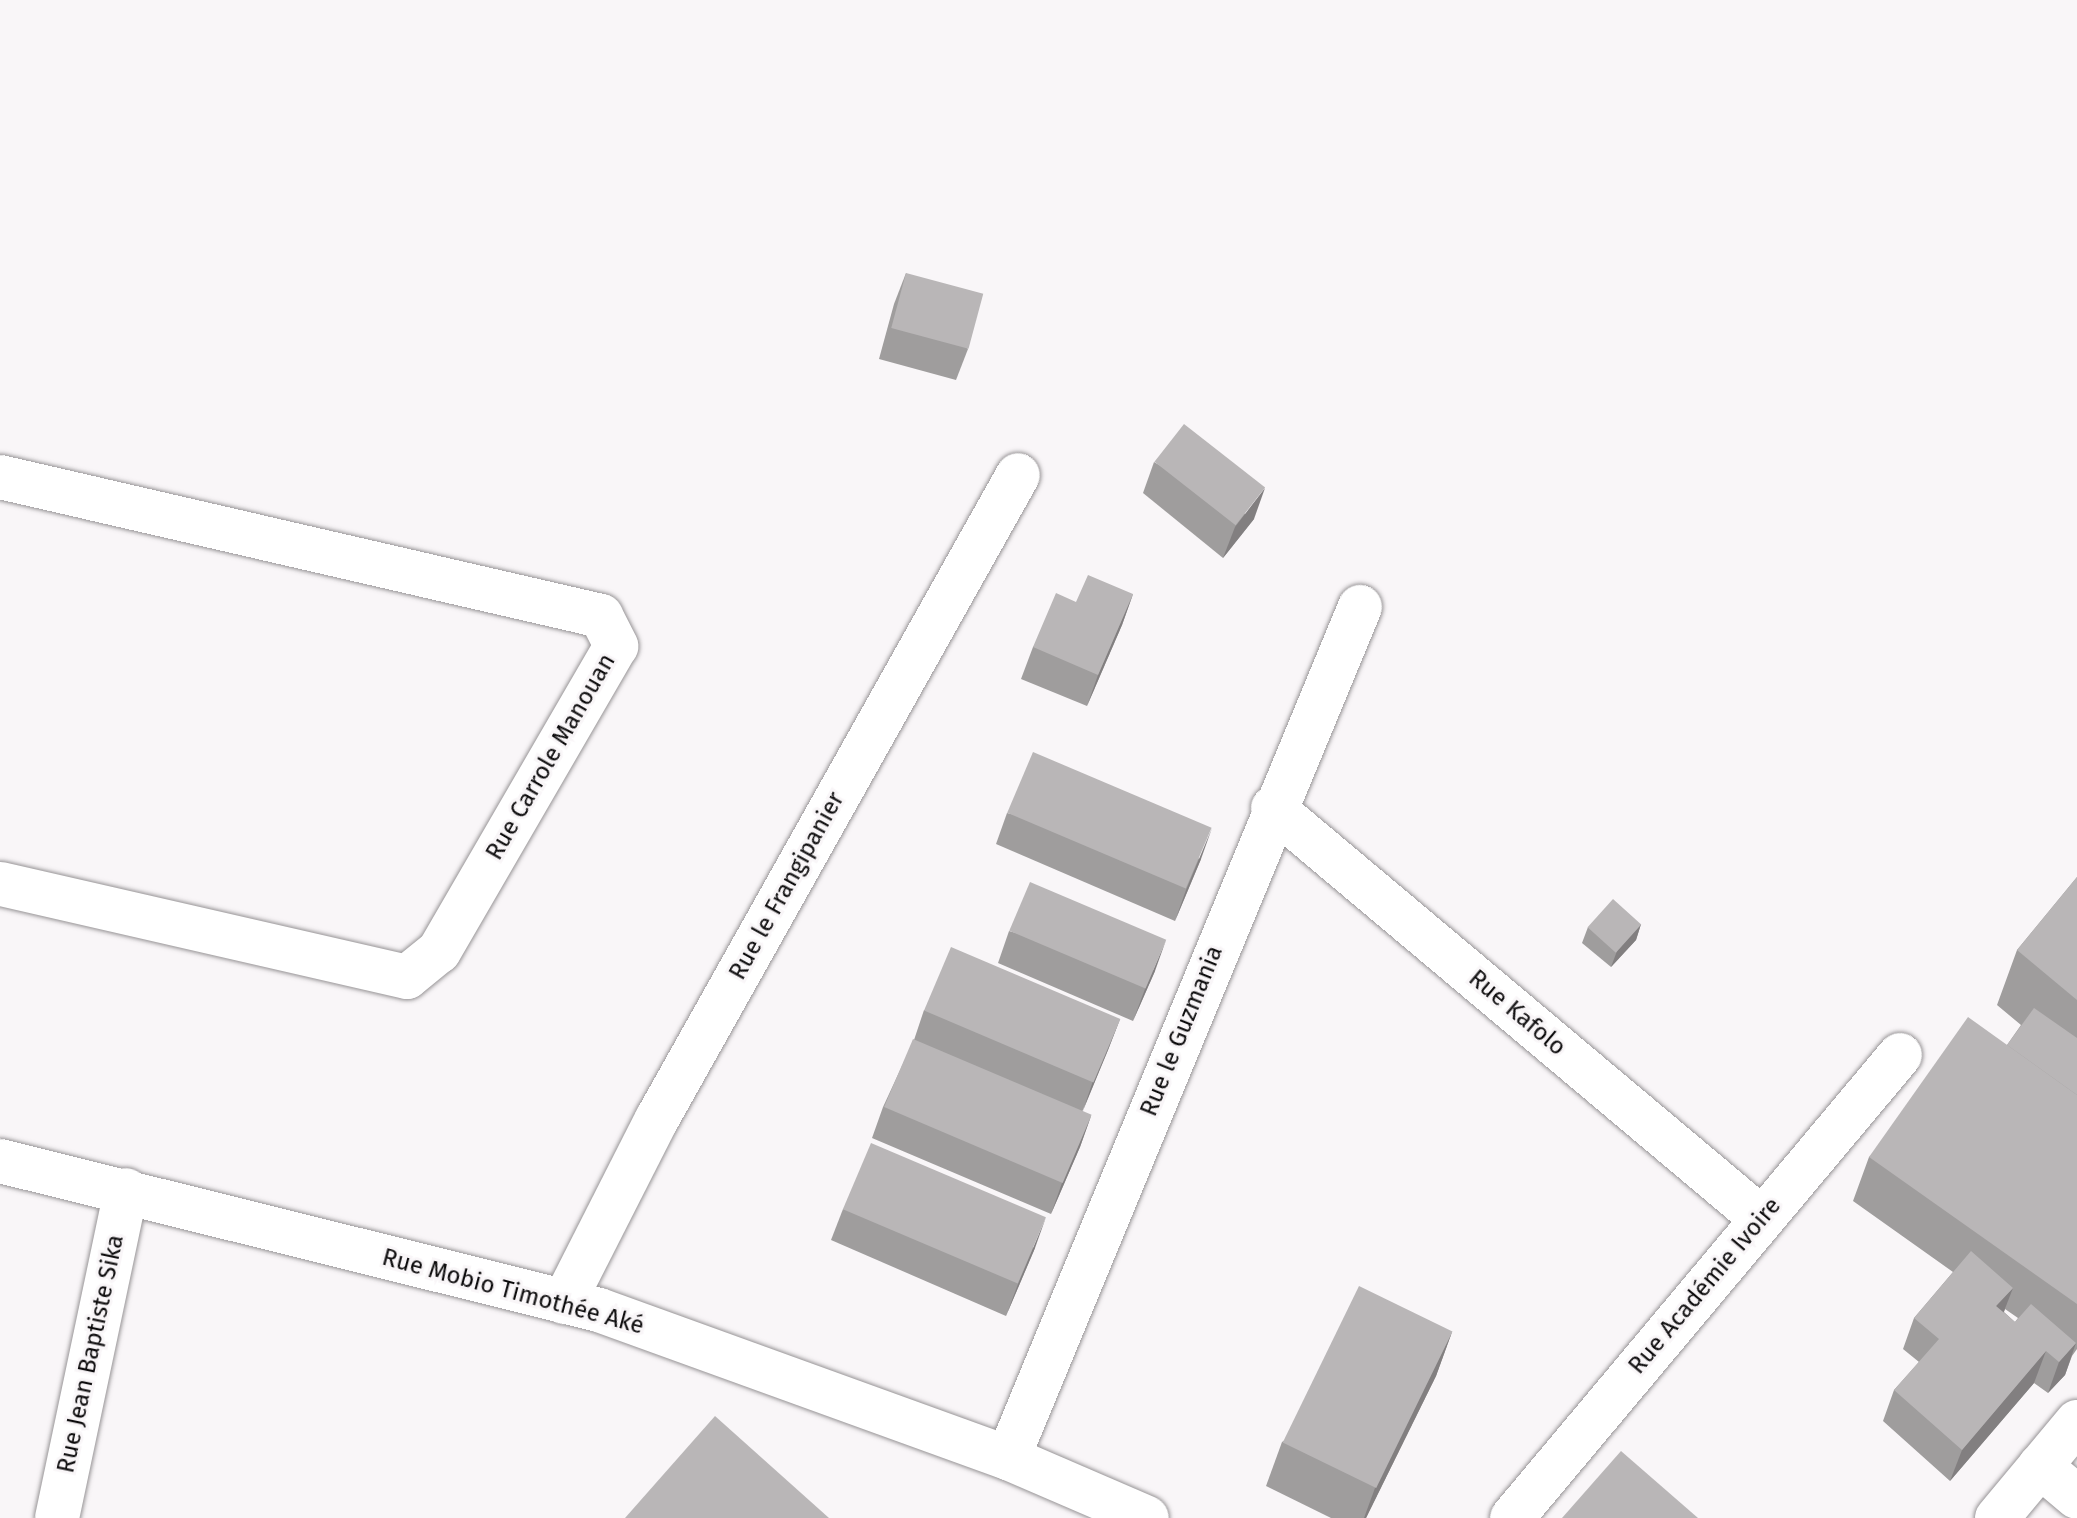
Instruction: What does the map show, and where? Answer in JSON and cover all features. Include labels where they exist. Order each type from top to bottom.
[{"type":"street","name":"Rue le Frangipanier","points":[[564,1302],[657,1119],[1018,475]]},
{"type":"street","name":"Rue Carrole Manouan","points":[[0,477],[601,616],[616,646],[439,951],[407,977],[0,884]]},
{"type":"street","name":"Rue le Guzmania","points":[[1008,1458],[1273,808],[1360,607]]},
{"type":"street","name":"Rue Kafolo","points":[[1273,808],[1761,1218]]},
{"type":"street","name":"Rue Académie Ivoire","points":[[1512,1518],[1900,1055]]},
{"type":"street","name":"Rue Mobio Timothée Aké","points":[[0,1161],[126,1190],[564,1302],[1008,1458],[1147,1518]]},
{"type":"street","name":"Rue Jean Baptiste Sika","points":[[57,1518],[126,1190]]},
{"type":"street","points":[[1997,1518],[2077,1422]]},
{"type":"street","points":[[2040,1466],[2077,1497]]},
{"type":"building","points":[[906,273],[983,294],[969,349],[891,328]]},
{"type":"building","points":[[1184,424],[1265,487],[1236,525],[1154,462]]},
{"type":"building","points":[[1088,575],[1133,594],[1098,675],[1033,647],[1056,593],[1076,602]]},
{"type":"building","points":[[1033,752],[1212,828],[1186,889],[1007,813]]},
{"type":"building","points":[[2077,877],[2077,1000],[2017,950]]},
{"type":"building","points":[[1030,882],[1166,940],[1146,989],[1009,931]]},
{"type":"building","points":[[1613,899],[1641,924],[1616,953],[1588,927]]},
{"type":"building","points":[[951,947],[1120,1019],[1093,1082],[924,1011]]},
{"type":"building","points":[[2034,1008],[2077,1038],[2077,1095],[2007,1045]]},
{"type":"building","points":[[1968,1017],[2077,1095],[2077,1304],[1869,1157]]},
{"type":"building","points":[[913,1039],[1092,1115],[1063,1183],[884,1107]]},
{"type":"building","points":[[871,1143],[1046,1217],[1018,1284],[843,1209]]},
{"type":"building","points":[[1971,1251],[2013,1288],[1996,1306],[2015,1322],[2031,1304],[2076,1343],[2059,1362],[2046,1351],[1962,1450],[1894,1390],[1939,1339],[1914,1318]]},
{"type":"building","points":[[1359,1286],[1452,1332],[1376,1488],[1283,1442]]},
{"type":"building","points":[[715,1416],[829,1518],[625,1518]]},
{"type":"building","points":[[1621,1451],[1698,1518],[1562,1518]]}]
